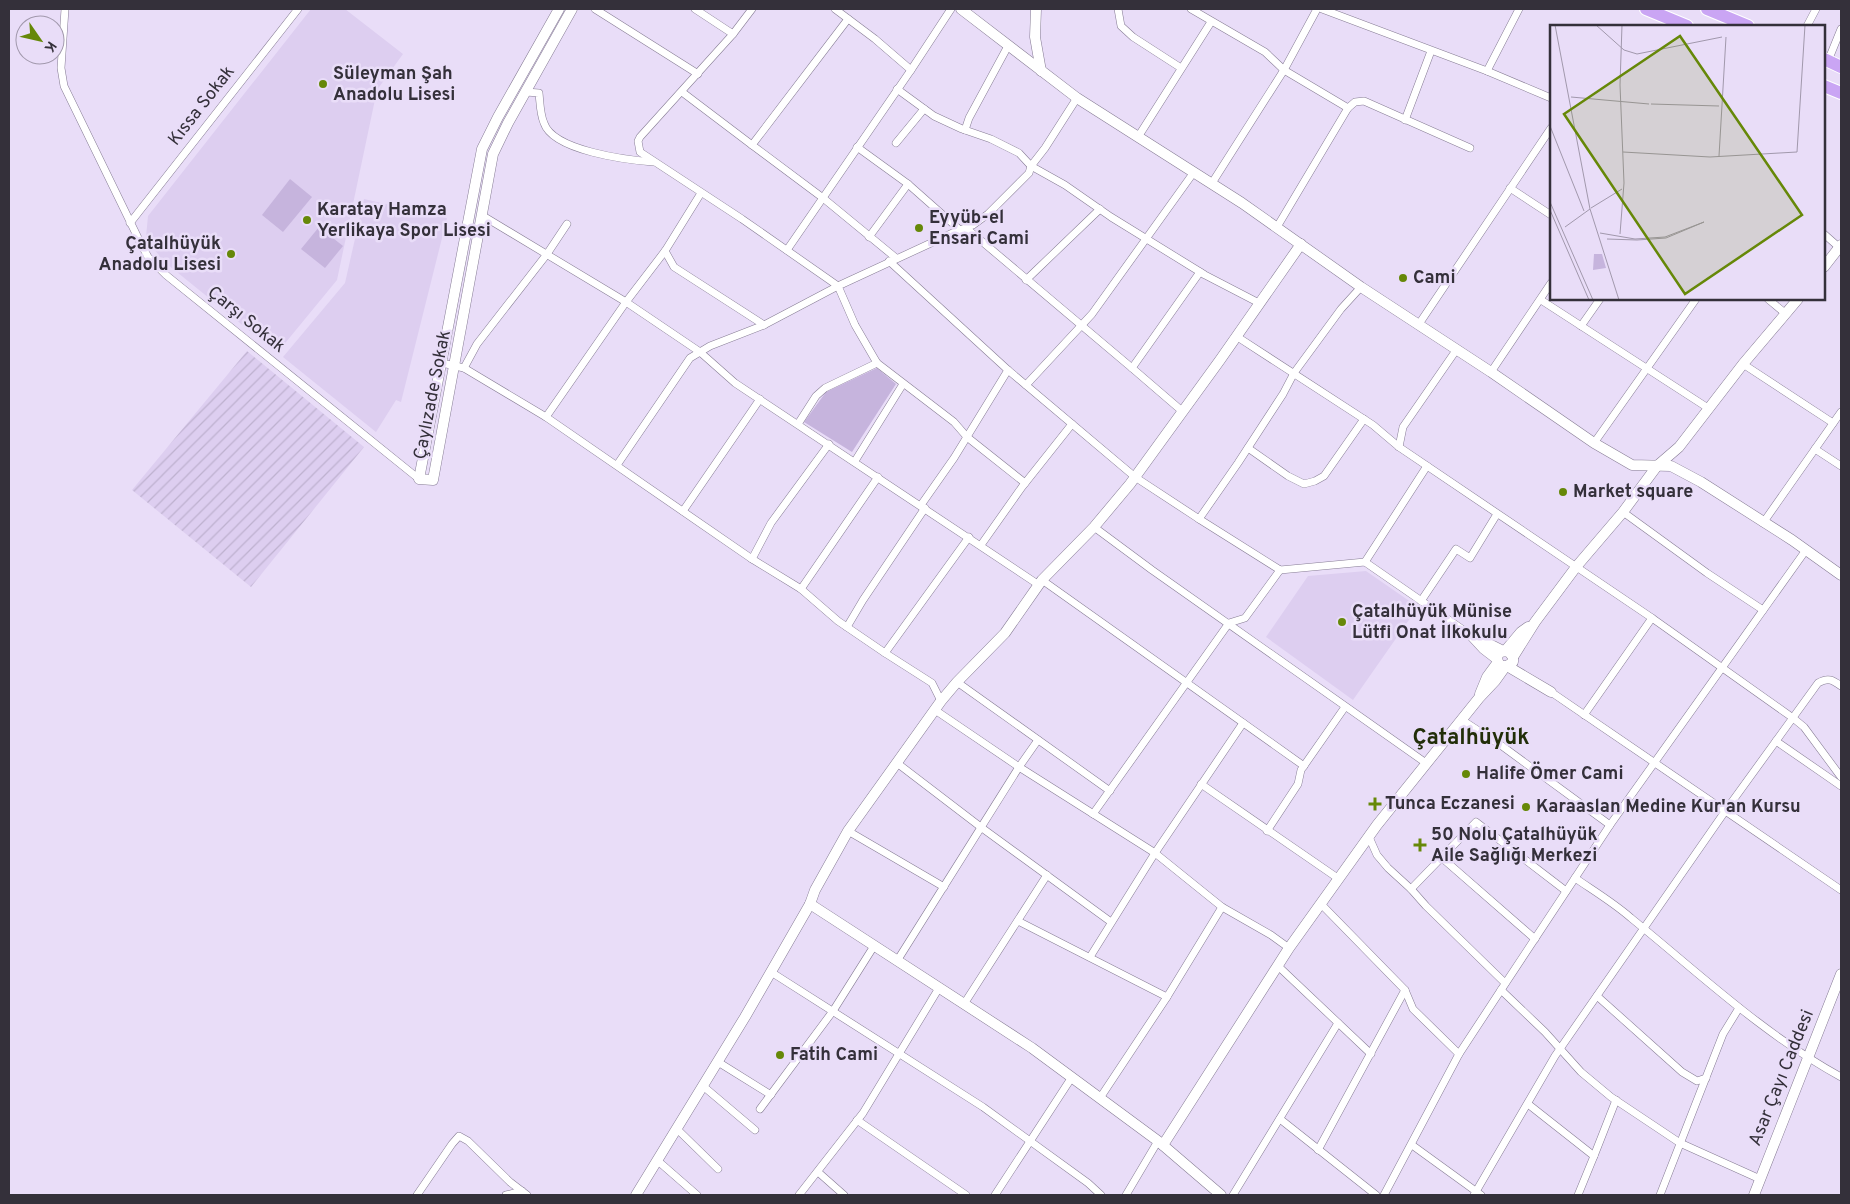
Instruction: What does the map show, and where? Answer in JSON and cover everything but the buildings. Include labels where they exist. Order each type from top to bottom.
[{"type":"highway","points":[[1646,9],[1685,25]]},
{"type":"highway","points":[[1707,9],[1730,13],[1747,25]]},
{"type":"highway","points":[[1826,60],[1841,67]]},
{"type":"highway","points":[[1825,86],[1841,93]]},
{"type":"street","name":"Çarşı Sokak","points":[[65,9],[61,48],[62,78],[68,94],[148,257],[166,275],[419,478]]},
{"type":"street","name":"Kıssa Sokak","points":[[130,223],[298,9]]},
{"type":"street","name":"Çaylızade Sokak","points":[[559,9],[495,122],[482,149],[419,478],[433,480],[460,366],[493,154],[502,132],[572,9]]},
{"type":"street","points":[[595,9],[698,74]]},
{"type":"street","points":[[696,9],[733,34]]},
{"type":"street","points":[[752,9],[733,34],[640,137],[638,141],[640,152],[838,286],[855,325],[878,363],[954,422],[967,437],[1025,483]]},
{"type":"street","points":[[835,9],[911,70]]},
{"type":"street","points":[[787,250],[951,9]]},
{"type":"street","points":[[961,9],[1077,98],[1212,183],[1594,443],[1632,465],[1671,466],[1701,482],[1841,575]]},
{"type":"street","points":[[1036,9],[1035,37],[1041,71]]},
{"type":"street","points":[[1118,9],[1121,26],[1132,37],[1181,68]]},
{"type":"street","points":[[1190,9],[1265,52],[1284,70],[1348,108]]},
{"type":"street","points":[[1212,183],[1284,70],[1317,9]]},
{"type":"street","points":[[1322,9],[1487,71],[1550,98]]},
{"type":"street","points":[[1487,71],[1519,9]]},
{"type":"street","points":[[1808,25],[1816,9]]},
{"type":"street","points":[[752,145],[848,19]]},
{"type":"street","points":[[1138,136],[1211,22]]},
{"type":"street","points":[[1826,60],[1841,29]]},
{"type":"street","points":[[965,130],[1008,46]]},
{"type":"street","points":[[1405,120],[1432,51]]},
{"type":"street","points":[[898,89],[934,116],[991,139],[1019,153],[1031,166],[1065,184],[1100,209],[1200,272],[1259,303]]},
{"type":"street","points":[[526,92],[539,93],[544,124],[552,135],[604,156],[654,162]]},
{"type":"street","points":[[682,92],[822,198],[896,258]]},
{"type":"street","points":[[617,465],[690,358],[710,346],[764,324],[889,261],[973,225],[988,214],[1029,173],[1031,166],[1045,148],[1077,98]]},
{"type":"street","points":[[1277,227],[1348,108],[1355,102],[1364,102],[1470,148]]},
{"type":"street","points":[[896,143],[924,108]]},
{"type":"street","points":[[1419,324],[1550,129]]},
{"type":"street","points":[[857,147],[908,184],[1182,411]]},
{"type":"street","points":[[1026,385],[1092,314],[1148,239],[1194,172]]},
{"type":"street","points":[[869,236],[908,184]]},
{"type":"street","points":[[1510,188],[1550,214]]},
{"type":"street","points":[[546,417],[626,302],[665,251],[702,193]]},
{"type":"street","points":[[1026,280],[1100,209]]},
{"type":"street","points":[[482,216],[626,302],[700,352],[735,383],[981,545],[1041,582],[1304,766]]},
{"type":"street","points":[[460,366],[547,254],[567,224]]},
{"type":"street","points":[[1825,235],[1840,248],[1825,266]]},
{"type":"street","points":[[636,1195],[771,972],[810,904],[815,890],[848,831],[957,682],[1005,633],[1041,582],[1094,527],[1135,477],[1301,244]]},
{"type":"street","points":[[665,251],[674,266],[764,324]]},
{"type":"street","points":[[889,261],[1008,370],[1135,477],[1280,570],[1365,562],[1584,715],[1841,890]]},
{"type":"street","points":[[1132,368],[1200,272]]},
{"type":"street","points":[[1491,372],[1550,285]]},
{"type":"street","points":[[1199,519],[1248,448],[1283,394],[1294,373],[1341,309],[1361,286]]},
{"type":"street","points":[[1541,300],[1708,408]]},
{"type":"street","points":[[1581,326],[1599,300]]},
{"type":"street","points":[[1594,443],[1695,300]]},
{"type":"street","points":[[1769,300],[1786,314]]},
{"type":"street","points":[[1126,1195],[1289,948],[1369,837],[1479,698],[1487,677],[1505,659],[1576,567],[1624,512],[1658,466],[1679,447],[1743,364],[1797,300]]},
{"type":"street","points":[[1236,336],[1364,419],[1399,447],[1652,618],[1793,718],[1804,727],[1841,777]]},
{"type":"street","points":[[1399,447],[1404,427],[1457,349]]},
{"type":"street","points":[[442,363],[460,366],[546,417],[752,559],[801,589],[847,627],[932,683],[938,706],[1019,767],[1155,853],[1222,907],[1289,948]]},
{"type":"street","points":[[798,424],[816,396],[824,388],[878,363]]},
{"type":"street","points":[[1743,364],[1833,423]]},
{"type":"street","points":[[847,627],[1008,370]]},
{"type":"street","points":[[854,461],[903,384]]},
{"type":"street","points":[[683,511],[760,399]]},
{"type":"street","points":[[1762,523],[1841,412]]},
{"type":"street","points":[[1248,448],[1288,476],[1304,484],[1315,482],[1324,476],[1364,419]]},
{"type":"street","points":[[981,545],[1025,483],[1072,424]]},
{"type":"street","points":[[752,559],[771,523],[829,444]]},
{"type":"street","points":[[1815,449],[1841,466]]},
{"type":"street","points":[[1365,562],[1427,466]]},
{"type":"street","points":[[801,589],[878,477]]},
{"type":"street","points":[[1624,512],[1707,573],[1763,610]]},
{"type":"street","points":[[1421,601],[1456,549],[1470,558],[1497,514]]},
{"type":"street","points":[[1094,527],[1344,707],[1426,763]]},
{"type":"street","points":[[885,653],[969,537]]},
{"type":"street","points":[[1384,1195],[1459,1054],[1610,824],[1806,550]]},
{"type":"street","points":[[1094,814],[1229,623],[1245,618],[1280,570]]},
{"type":"street","points":[[1584,715],[1652,618]]},
{"type":"street","points":[[1412,1145],[1477,1194],[1559,1050],[1726,810],[1818,683],[1831,679],[1841,686]]},
{"type":"street","points":[[957,682],[1110,791]]},
{"type":"street","points":[[1267,831],[1298,784],[1301,770],[1344,707]]},
{"type":"street","points":[[1462,720],[1502,746],[1610,824]]},
{"type":"street","points":[[1090,957],[1155,853],[1243,723]]},
{"type":"street","points":[[897,961],[1038,740]]},
{"type":"street","points":[[1776,741],[1841,786]]},
{"type":"street","points":[[897,763],[1111,922]]},
{"type":"street","points":[[1202,784],[1267,831],[1339,879]]},
{"type":"street","points":[[1411,889],[1476,822],[1566,891]]},
{"type":"street","points":[[848,831],[944,886]]},
{"type":"street","points":[[1369,837],[1376,855],[1411,889],[1581,1072],[1616,1100],[1680,1143],[1760,1179]]},
{"type":"street","points":[[1441,857],[1535,939]]},
{"type":"street","points":[[964,1004],[1047,876]]},
{"type":"street","points":[[1575,878],[1630,916],[1738,1008],[1808,1058],[1841,1077]]},
{"type":"street","points":[[810,904],[1032,1048],[1160,1143],[1221,1195]]},
{"type":"street","points":[[1321,904],[1405,990],[1413,1009],[1459,1054]]},
{"type":"street","points":[[1100,1098],[1167,997],[1222,907]]},
{"type":"street","points":[[1018,921],[1167,997]]},
{"type":"street","points":[[760,1109],[832,1011],[874,946]]},
{"type":"street","points":[[1278,966],[1371,1054]]},
{"type":"street","points":[[771,972],[984,1107],[1088,1183],[1101,1195]]},
{"type":"street","name":"Asar Çayı Caddesi","points":[[1754,1195],[1841,974]]},
{"type":"street","points":[[799,1195],[857,1120],[901,1053],[939,988]]},
{"type":"street","points":[[1318,1150],[1405,990]]},
{"type":"street","points":[[1597,996],[1682,1072],[1697,1081],[1706,1078]]},
{"type":"street","points":[[1660,1195],[1723,1034],[1738,1008]]},
{"type":"street","points":[[1233,1195],[1338,1023]]},
{"type":"street","points":[[718,1062],[770,1095]]},
{"type":"street","points":[[995,1195],[1029,1140],[1072,1077]]},
{"type":"street","points":[[703,1086],[755,1130]]},
{"type":"street","points":[[1578,1195],[1616,1100]]},
{"type":"street","points":[[1528,1104],[1594,1156]]},
{"type":"street","points":[[1280,1119],[1376,1195]]},
{"type":"street","points":[[857,1120],[966,1195]]},
{"type":"street","points":[[678,1128],[718,1169]]},
{"type":"street","points":[[417,1195],[459,1136],[468,1141],[510,1182],[525,1193]]},
{"type":"street","points":[[658,1161],[698,1195]]},
{"type":"street","points":[[818,1172],[844,1195]]},
{"type":"street","points":[[506,1195],[525,1193]]},
{"type":"shaded area","points":[[311,9],[345,9],[403,54],[377,90],[337,280],[277,353],[162,260],[146,237],[148,216]]},
{"type":"shaded area","points":[[290,179],[312,197],[283,232],[262,215]]},
{"type":"shaded area","points":[[364,199],[447,218],[401,402],[396,400],[376,432],[283,357],[345,283]]},
{"type":"shaded area","points":[[319,227],[343,246],[325,268],[301,249]]},
{"type":"shaded area","points":[[247,351],[364,447],[251,587],[132,490]]},
{"type":"shaded area","points":[[877,368],[896,384],[852,452],[804,422],[826,392]]},
{"type":"shaded area","name":"Çatalhüyük Münise Lütfi Onat İlkokulu","points":[[1366,571],[1418,607],[1353,700],[1266,637],[1308,576]]},
{"type":"place","name":"Süleyman Şah Anadolu Lisesi","points":[[323,84]]},
{"type":"place","name":"Karatay Hamza Yerlikaya Spor Lisesi","points":[[307,220]]},
{"type":"place","name":"Eyyüb-el Ensari Cami","points":[[919,228]]},
{"type":"place","name":"Çatalhüyük Anadolu Lisesi","points":[[231,254]]},
{"type":"place","name":"Cami","points":[[1403,278]]},
{"type":"place","name":"Market square","points":[[1563,492]]},
{"type":"place","name":"Çatalhüyük Münise Lütfi Onat İlkokulu","points":[[1342,622]]},
{"type":"place","name":"Halife Ömer Cami","points":[[1466,774]]},
{"type":"place","name":"Tunca Eczanesi","points":[[1375,804]]},
{"type":"place","name":"Karaaslan Medine Kur'an Kursu","points":[[1526,807]]},
{"type":"place","name":"50 Nolu Çatalhüyük Aile Sağlığı Merkezi","points":[[1420,845]]},
{"type":"place","name":"Fatih Cami","points":[[780,1055]]},
{"type":"district","name":"Çatalhüyük","points":[[1471,738]]}]
